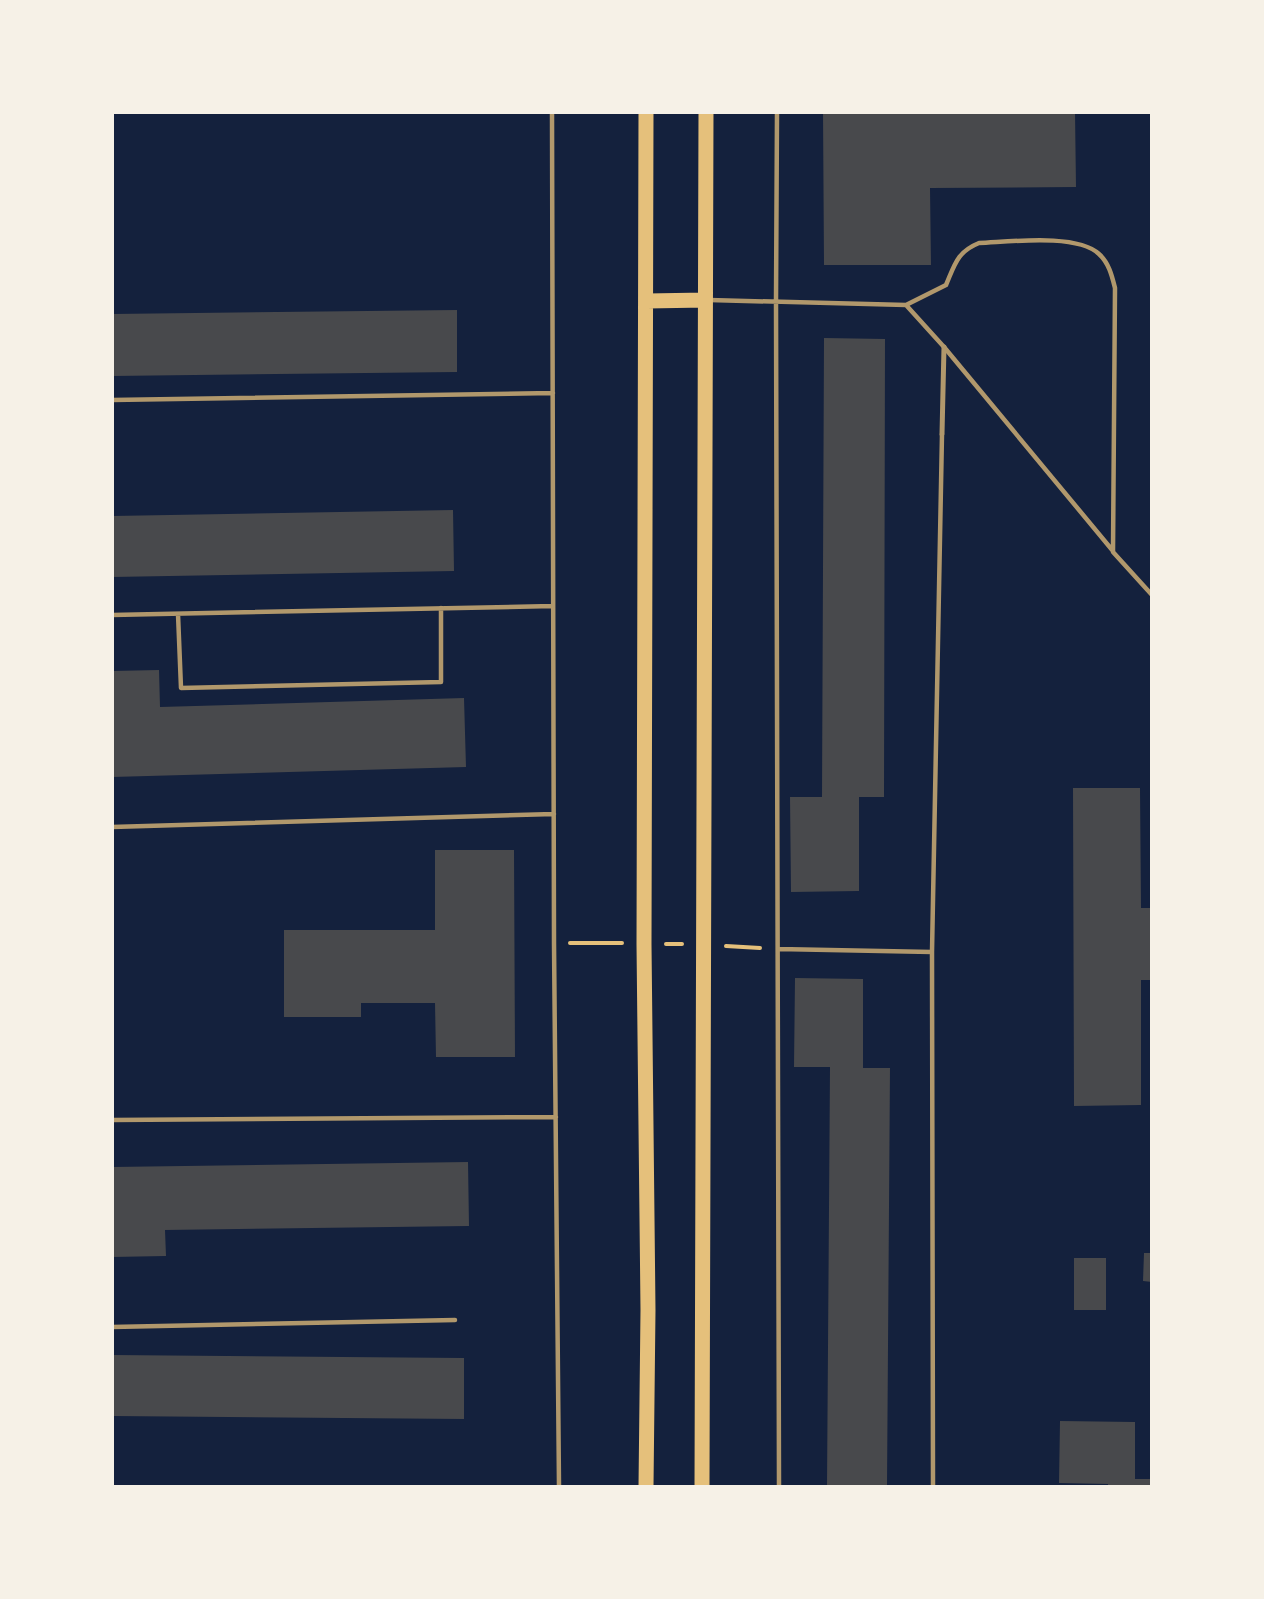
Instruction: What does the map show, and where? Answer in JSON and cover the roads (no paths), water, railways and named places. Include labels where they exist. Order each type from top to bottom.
[{"type":"main road","points":[[646,112],[644,920],[648,1310],[646,1486]]},
{"type":"main road","points":[[702,1486],[706,112]]},
{"type":"main road","points":[[647,301],[705,300]]},
{"type":"street","points":[[942,434],[944,347]]},
{"type":"lane","points":[[552,112],[559,1486]]},
{"type":"lane","points":[[777,112],[779,1486]]},
{"type":"lane","points":[[705,300],[906,305],[946,285],[958,256],[968,247],[979,243],[1073,242],[1098,253],[1110,269],[1115,288],[1113,552]]},
{"type":"lane","points":[[906,305],[944,347],[1113,552],[1152,595]]},
{"type":"lane","points":[[112,400],[553,393]]},
{"type":"lane","points":[[933,1486],[932,952],[942,434]]},
{"type":"lane","points":[[112,615],[553,606]]},
{"type":"lane","points":[[177,614],[181,688],[205,688],[441,682],[441,608]]},
{"type":"lane","points":[[112,827],[554,814]]},
{"type":"lane","points":[[778,949],[932,952]]},
{"type":"lane","points":[[112,1120],[556,1117]]},
{"type":"lane","points":[[112,1327],[455,1320]]}]
